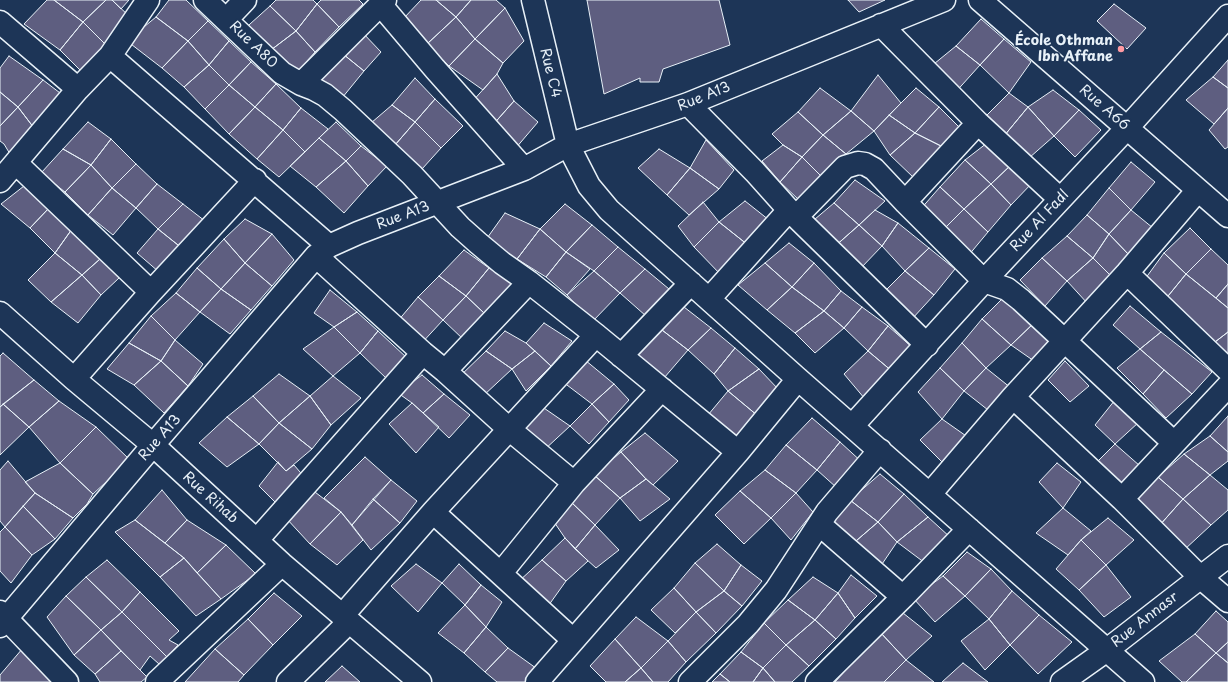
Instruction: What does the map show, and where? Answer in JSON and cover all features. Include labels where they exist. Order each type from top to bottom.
[{"type":"street","points":[[0,181],[78,88],[110,56],[148,0]]},
{"type":"street","points":[[205,0],[226,20]]},
{"type":"street","name":"Rue A80","points":[[245,0],[226,20],[240,35],[282,73],[325,95],[343,110],[412,175],[439,202],[460,227],[478,243],[596,335],[738,452]]},
{"type":"street","name":"Rue C4","points":[[533,0],[568,145],[589,186],[609,210],[798,379],[1143,682]]},
{"type":"street","name":"Rue A13","points":[[2,619],[323,251],[358,233],[524,168],[568,145],[688,104],[944,0]]},
{"type":"street","name":"Rue A66","points":[[980,0],[1198,190],[1226,211]]},
{"type":"street","points":[[301,84],[383,2],[435,69],[524,168]]},
{"type":"street","name":"Rue Al Fadl","points":[[852,425],[1127,128],[1228,16]]},
{"type":"street","points":[[0,22],[78,88]]},
{"type":"street","points":[[881,25],[978,123],[1060,199]]},
{"type":"street","points":[[110,56],[255,180],[423,353],[509,429],[574,483]]},
{"type":"street","points":[[688,104],[755,172],[793,214],[927,345]]},
{"type":"street","points":[[905,202],[978,123]]},
{"type":"street","points":[[16,163],[151,292]]},
{"type":"street","points":[[709,299],[793,214],[845,167],[858,163],[865,164],[874,169],[984,281],[1007,289],[1021,300],[1174,444]]},
{"type":"street","points":[[74,379],[151,292],[255,180]]},
{"type":"street","points":[[930,494],[1013,398],[1127,273],[1198,190]]},
{"type":"street","points":[[1127,273],[1228,370]]},
{"type":"street","points":[[445,371],[529,282]]},
{"type":"street","points":[[621,356],[691,283]]},
{"type":"street","name":"Rue Rihab","points":[[0,314],[74,379],[153,445],[282,564],[420,682]]},
{"type":"street","points":[[288,682],[345,619],[433,512],[596,335]]},
{"type":"street","points":[[257,540],[423,353]]},
{"type":"street","points":[[537,682],[738,452],[798,379]]},
{"type":"street","points":[[1122,499],[1228,386]]},
{"type":"street","points":[[501,573],[574,483],[662,389]]},
{"type":"street","points":[[1013,398],[1122,499],[1200,577],[1228,601]]},
{"type":"street","points":[[690,682],[748,624],[776,590],[827,512],[880,450]]},
{"type":"street","points":[[433,512],[573,640]]},
{"type":"street","points":[[819,524],[903,597]]},
{"type":"street","points":[[817,682],[969,529]]},
{"type":"street","name":"Rue Annasr","points":[[1062,682],[1107,650],[1228,556]]},
{"type":"street","points":[[157,682],[282,564]]},
{"type":"street","points":[[2,619],[67,682]]},
{"type":"building","points":[[47,0],[54,0],[83,22],[60,50],[24,24]]},
{"type":"building","points":[[54,0],[106,0],[83,22]]},
{"type":"building","points":[[106,0],[112,0],[129,16],[107,46],[83,22]]},
{"type":"building","points":[[112,0],[129,0],[121,9]]},
{"type":"building","points":[[169,0],[186,0],[208,21],[188,41],[156,17]]},
{"type":"building","points":[[276,0],[313,0],[317,4],[296,31],[270,6]]},
{"type":"building","points":[[321,0],[359,0],[363,4],[339,27],[317,4]]},
{"type":"building","points":[[421,0],[436,0],[456,17],[427,44],[403,19]]},
{"type":"building","points":[[436,0],[471,0],[456,17]]},
{"type":"building","points":[[471,0],[496,0],[505,8],[475,39],[456,17]]},
{"type":"building","points":[[587,0],[719,0],[730,45],[663,69],[659,82],[640,82],[640,78],[604,94]]},
{"type":"building","points":[[848,0],[885,0],[859,12]]},
{"type":"building","points":[[317,4],[339,27],[315,52],[296,31]]},
{"type":"building","points":[[1114,4],[1146,28],[1127,49],[1097,21]]},
{"type":"building","points":[[270,6],[296,31],[267,53],[240,33]]},
{"type":"building","points":[[505,8],[524,41],[503,63],[475,39]]},
{"type":"building","points":[[156,17],[188,41],[162,68],[127,41]]},
{"type":"building","points":[[456,17],[475,39],[449,66],[427,44]]},
{"type":"building","points":[[981,19],[1004,39],[980,65],[956,46]]},
{"type":"building","points":[[208,21],[229,41],[209,65],[188,41]]},
{"type":"building","points":[[83,22],[107,46],[83,73],[60,50]]},
{"type":"building","points":[[296,31],[315,52],[292,78],[267,53]]},
{"type":"building","points":[[361,31],[381,52],[364,71],[343,54]]},
{"type":"building","points":[[475,39],[503,63],[497,74],[483,90],[449,66]]},
{"type":"building","points":[[1004,39],[1031,62],[1009,93],[980,65]]},
{"type":"building","points":[[188,41],[209,65],[184,87],[162,68]]},
{"type":"building","points":[[229,41],[251,62],[229,85],[209,65]]},
{"type":"building","points":[[956,46],[980,65],[953,95],[929,68]]},
{"type":"building","points":[[343,54],[364,71],[342,98],[319,78]]},
{"type":"building","points":[[9,56],[43,80],[18,107],[0,92],[0,68]]},
{"type":"building","points":[[1228,60],[1228,88],[1213,77]]},
{"type":"building","points":[[251,62],[276,84],[255,107],[229,85]]},
{"type":"building","points":[[209,65],[229,85],[205,109],[184,87]]},
{"type":"building","points":[[497,74],[514,101],[491,127],[471,103]]},
{"type":"building","points":[[878,75],[901,103],[874,131],[851,111]]},
{"type":"building","points":[[1213,77],[1228,88],[1228,108],[1214,124],[1186,100]]},
{"type":"building","points":[[415,78],[435,99],[415,122],[392,105]]},
{"type":"building","points":[[43,80],[64,96],[34,128],[18,107]]},
{"type":"building","points":[[276,84],[301,108],[283,130],[255,107]]},
{"type":"building","points":[[229,85],[255,107],[229,134],[205,109]]},
{"type":"building","points":[[820,88],[851,111],[823,135],[798,112]]},
{"type":"building","points":[[916,88],[939,107],[915,133],[889,115]]},
{"type":"building","points":[[1053,90],[1079,110],[1054,136],[1028,107]]},
{"type":"building","points":[[0,92],[18,107],[0,126]]},
{"type":"building","points":[[1009,93],[1028,107],[1004,136],[986,116]]},
{"type":"building","points":[[435,99],[463,126],[441,148],[415,122]]},
{"type":"building","points":[[514,101],[538,122],[515,149],[491,127]]},
{"type":"building","points":[[392,105],[415,122],[395,145],[371,123]]},
{"type":"building","points":[[18,107],[34,128],[10,154],[4,144],[0,141],[0,126]]},
{"type":"building","points":[[255,107],[283,130],[257,159],[229,134]]},
{"type":"building","points":[[939,107],[959,127],[941,146],[915,133]]},
{"type":"building","points":[[1028,107],[1054,136],[1029,158],[1004,136]]},
{"type":"building","points":[[301,108],[328,129],[305,152],[283,130]]},
{"type":"building","points":[[1228,108],[1228,147],[1225,149],[1209,130]]},
{"type":"building","points":[[1079,110],[1101,130],[1075,157],[1054,136]]},
{"type":"building","points":[[851,111],[874,131],[846,154],[823,135]]},
{"type":"building","points":[[798,112],[823,135],[802,157],[783,145],[772,134]]},
{"type":"building","points":[[889,115],[915,133],[890,155],[874,131]]},
{"type":"building","points":[[88,122],[111,139],[91,165],[63,149]]},
{"type":"building","points":[[336,122],[361,146],[346,161],[319,138]]},
{"type":"building","points":[[415,122],[441,148],[422,169],[395,145]]},
{"type":"building","points":[[283,130],[305,152],[279,177],[257,159]]},
{"type":"building","points":[[915,133],[941,146],[914,178],[890,155]]},
{"type":"building","points":[[823,135],[846,154],[825,180],[802,157]]},
{"type":"building","points":[[319,138],[346,161],[316,187],[290,166]]},
{"type":"building","points":[[111,139],[136,164],[112,188],[91,165]]},
{"type":"building","points":[[706,140],[734,170],[719,189],[690,168]]},
{"type":"building","points":[[987,143],[1012,164],[991,184],[965,160]]},
{"type":"building","points":[[783,145],[802,157],[780,182],[762,161]]},
{"type":"building","points":[[361,146],[387,166],[368,186],[346,161]]},
{"type":"building","points":[[63,149],[91,165],[65,192],[41,173]]},
{"type":"building","points":[[659,149],[690,168],[667,195],[638,168]]},
{"type":"building","points":[[802,157],[825,180],[799,200],[780,182]]},
{"type":"building","points":[[965,160],[991,184],[964,209],[940,187]]},
{"type":"building","points":[[346,161],[368,186],[344,213],[316,187]]},
{"type":"building","points":[[1131,162],[1155,182],[1131,210],[1109,188]]},
{"type":"building","points":[[136,164],[157,184],[136,208],[112,188]]},
{"type":"building","points":[[1012,164],[1034,181],[1011,205],[991,184]]},
{"type":"building","points":[[91,165],[112,188],[88,215],[65,192]]},
{"type":"building","points":[[690,168],[719,189],[689,215],[667,195]]},
{"type":"building","points":[[855,180],[885,201],[859,225],[834,203]]},
{"type":"building","points":[[157,184],[183,204],[158,229],[136,208]]},
{"type":"building","points":[[991,184],[1011,205],[988,232],[964,209]]},
{"type":"building","points":[[24,186],[49,208],[30,228],[1,204]]},
{"type":"building","points":[[940,187],[964,209],[941,232],[919,211]]},
{"type":"building","points":[[112,188],[136,208],[113,235],[88,215]]},
{"type":"building","points":[[1109,188],[1131,210],[1109,234],[1087,215]]},
{"type":"building","points":[[745,201],[769,220],[748,245],[719,222]]},
{"type":"building","points":[[703,202],[719,222],[694,247],[678,226]]},
{"type":"building","points":[[834,203],[859,225],[833,248],[808,225]]},
{"type":"building","points":[[183,204],[205,221],[183,249],[158,229]]},
{"type":"building","points":[[565,204],[592,225],[566,252],[540,229]]},
{"type":"building","points":[[49,208],[72,229],[55,253],[30,228]]},
{"type":"building","points":[[964,209],[988,232],[968,256],[941,232]]},
{"type":"building","points":[[875,210],[898,223],[882,246],[859,225]]},
{"type":"building","points":[[1131,210],[1153,228],[1129,255],[1109,234]]},
{"type":"building","points":[[505,213],[540,229],[517,259],[485,241]]},
{"type":"building","points":[[1087,215],[1109,234],[1093,258],[1067,236]]},
{"type":"building","points":[[245,219],[272,234],[245,263],[224,239]]},
{"type":"building","points":[[719,222],[748,245],[722,276],[694,247]]},
{"type":"building","points":[[898,223],[929,248],[905,271],[882,246]]},
{"type":"building","points":[[592,225],[618,247],[594,271],[566,252]]},
{"type":"building","points":[[859,225],[882,246],[860,269],[833,248]]},
{"type":"building","points":[[1190,228],[1211,249],[1186,274],[1164,253]]},
{"type":"building","points":[[72,229],[100,259],[82,275],[55,253]]},
{"type":"building","points":[[158,229],[183,249],[159,272],[137,253]]},
{"type":"building","points":[[540,229],[566,252],[546,277],[517,259]]},
{"type":"building","points":[[272,234],[294,260],[272,286],[245,263]]},
{"type":"building","points":[[1109,234],[1129,255],[1112,277],[1093,258]]},
{"type":"building","points":[[1067,236],[1093,258],[1067,281],[1042,258]]},
{"type":"building","points":[[224,239],[245,263],[221,289],[197,268]]},
{"type":"building","points":[[789,243],[814,263],[792,287],[765,263]]},
{"type":"building","points":[[618,247],[645,269],[620,293],[594,271]]},
{"type":"building","points":[[929,248],[955,269],[934,295],[905,271]]},
{"type":"building","points":[[1211,249],[1228,265],[1228,284],[1216,298],[1186,274]]},
{"type":"building","points":[[464,250],[489,268],[466,296],[439,276]]},
{"type":"building","points":[[566,252],[590,269],[567,295],[546,277]]},
{"type":"building","points":[[55,253],[82,275],[51,302],[28,280]]},
{"type":"building","points":[[1164,253],[1186,274],[1164,301],[1145,279]]},
{"type":"building","points":[[1042,258],[1067,281],[1045,306],[1020,280]]},
{"type":"building","points":[[1093,258],[1112,277],[1088,304],[1067,281]]},
{"type":"building","points":[[100,259],[119,278],[101,295],[82,275]]},
{"type":"building","points":[[245,263],[272,286],[251,310],[221,289]]},
{"type":"building","points":[[765,263],[792,287],[767,310],[738,285]]},
{"type":"building","points":[[814,263],[841,291],[824,311],[792,287]]},
{"type":"building","points":[[197,268],[221,289],[200,312],[176,293]]},
{"type":"building","points":[[489,268],[513,284],[484,313],[466,296]]},
{"type":"building","points":[[645,269],[669,289],[646,316],[620,293]]},
{"type":"building","points":[[594,271],[620,293],[592,322],[567,295]]},
{"type":"building","points":[[905,271],[934,295],[912,319],[882,294]]},
{"type":"building","points":[[1186,274],[1228,308],[1228,332],[1215,342],[1164,301]]},
{"type":"building","points":[[82,275],[101,295],[78,323],[51,302]]},
{"type":"building","points":[[439,276],[466,296],[443,320],[418,297]]},
{"type":"building","points":[[1228,284],[1228,308],[1216,298]]},
{"type":"building","points":[[792,287],[824,311],[795,333],[767,310]]},
{"type":"building","points":[[221,289],[251,310],[230,334],[200,312]]},
{"type":"building","points":[[330,290],[357,312],[334,327],[314,313]]},
{"type":"building","points":[[841,291],[862,307],[844,328],[824,311]]},
{"type":"building","points":[[176,293],[200,312],[175,340],[151,316]]},
{"type":"building","points":[[1008,293],[1036,321],[1011,345],[982,319]]},
{"type":"building","points":[[466,296],[484,313],[464,340],[443,320]]},
{"type":"building","points":[[418,297],[443,320],[419,346],[397,322]]},
{"type":"building","points":[[1130,306],[1161,332],[1140,349],[1113,325]]},
{"type":"building","points":[[684,307],[711,328],[688,350],[662,330]]},
{"type":"building","points":[[862,307],[888,326],[868,351],[844,328]]},
{"type":"building","points":[[824,311],[844,328],[815,353],[795,333]]},
{"type":"building","points":[[357,312],[378,331],[360,353],[334,327]]},
{"type":"building","points":[[151,316],[175,340],[161,361],[129,343]]},
{"type":"building","points":[[982,319],[1011,345],[986,368],[962,343]]},
{"type":"building","points":[[1036,321],[1057,340],[1034,361],[1011,345]]},
{"type":"building","points":[[544,323],[572,341],[551,366],[526,343]]},
{"type":"building","points":[[888,326],[913,348],[893,372],[868,351]]},
{"type":"building","points":[[334,327],[360,353],[333,376],[303,349]]},
{"type":"building","points":[[711,328],[735,348],[714,374],[688,350]]},
{"type":"building","points":[[662,330],[688,350],[664,378],[638,355]]},
{"type":"building","points":[[378,331],[407,358],[387,379],[360,353]]},
{"type":"building","points":[[505,331],[526,343],[535,351],[512,369],[486,351]]},
{"type":"building","points":[[1161,332],[1212,372],[1192,394],[1140,349]]},
{"type":"building","points":[[1228,332],[1228,357],[1215,342]]},
{"type":"building","points":[[175,340],[203,364],[188,386],[161,361]]},
{"type":"building","points":[[129,343],[161,361],[134,385],[107,369]]},
{"type":"building","points":[[962,343],[986,368],[964,391],[940,368]]},
{"type":"building","points":[[735,348],[759,369],[728,391],[714,374]]},
{"type":"building","points":[[1140,349],[1164,370],[1143,394],[1117,368]]},
{"type":"building","points":[[486,351],[512,369],[483,396],[458,378]]},
{"type":"building","points":[[535,351],[551,366],[526,391],[512,369]]},
{"type":"building","points":[[868,351],[893,372],[865,399],[844,374]]},
{"type":"building","points":[[3,353],[34,380],[0,407],[0,356]]},
{"type":"building","points":[[585,360],[614,384],[592,404],[563,382]]},
{"type":"building","points":[[161,361],[188,386],[164,413],[134,385]]},
{"type":"building","points":[[1065,361],[1089,386],[1070,402],[1048,380]]},
{"type":"building","points":[[940,368],[964,391],[942,419],[918,392]]},
{"type":"building","points":[[986,368],[1011,388],[988,410],[964,391]]},
{"type":"building","points":[[759,369],[780,391],[758,416],[728,391]]},
{"type":"building","points":[[1164,370],[1192,394],[1166,418],[1143,394]]},
{"type":"building","points":[[279,374],[310,396],[279,423],[253,396]]},
{"type":"building","points":[[422,375],[444,394],[423,413],[398,393]]},
{"type":"building","points":[[333,376],[361,398],[331,425],[310,396]]},
{"type":"building","points":[[34,380],[59,401],[29,427],[3,404]]},
{"type":"building","points":[[614,384],[629,400],[609,422],[592,404]]},
{"type":"building","points":[[728,391],[758,416],[733,444],[703,421]]},
{"type":"building","points":[[444,394],[470,415],[449,438],[423,413]]},
{"type":"building","points":[[253,396],[279,423],[259,444],[227,417]]},
{"type":"building","points":[[310,396],[331,425],[312,449],[279,423]]},
{"type":"building","points":[[1115,400],[1139,422],[1115,444],[1095,425]]},
{"type":"building","points":[[59,401],[96,427],[60,463],[29,427]]},
{"type":"building","points":[[412,403],[439,427],[416,453],[389,424]]},
{"type":"building","points":[[3,404],[29,427],[0,455],[0,407]]},
{"type":"building","points":[[592,404],[609,422],[589,444],[570,426]]},
{"type":"building","points":[[541,406],[570,426],[543,451],[519,433]]},
{"type":"building","points":[[1228,416],[1228,452],[1210,436]]},
{"type":"building","points":[[227,417],[259,444],[227,467],[199,443]]},
{"type":"building","points":[[812,418],[840,442],[817,470],[786,445]]},
{"type":"building","points":[[942,419],[969,438],[944,464],[920,440]]},
{"type":"building","points":[[279,423],[312,449],[286,471],[259,444]]},
{"type":"building","points":[[96,427],[130,460],[93,494],[60,463]]},
{"type":"building","points":[[645,433],[678,461],[653,485],[621,452]]},
{"type":"building","points":[[1210,436],[1228,452],[1228,461],[1210,475],[1184,454]]},
{"type":"building","points":[[840,442],[864,464],[837,488],[817,470]]},
{"type":"building","points":[[1115,444],[1140,466],[1124,488],[1094,465]]},
{"type":"building","points":[[786,445],[817,470],[796,493],[765,470]]},
{"type":"building","points":[[621,452],[646,479],[620,498],[594,475]]},
{"type":"building","points":[[1184,454],[1210,475],[1183,499],[1158,477]]},
{"type":"building","points":[[365,457],[391,480],[352,525],[341,512],[324,498]]},
{"type":"building","points":[[8,461],[35,493],[5,527],[0,521],[0,470]]},
{"type":"building","points":[[278,462],[286,471],[294,465],[306,479],[282,509],[259,486]]},
{"type":"building","points":[[60,463],[93,494],[87,504],[73,518],[35,493],[25,482]]},
{"type":"building","points":[[1057,463],[1081,482],[1063,508],[1039,482]]},
{"type":"building","points":[[765,470],[796,493],[771,518],[740,491]]},
{"type":"building","points":[[880,474],[904,494],[878,522],[850,500]]},
{"type":"building","points":[[594,475],[620,498],[595,525],[570,501]]},
{"type":"building","points":[[1210,475],[1228,490],[1228,510],[1211,525],[1183,499]]},
{"type":"building","points":[[1158,477],[1183,499],[1159,526],[1132,503]]},
{"type":"building","points":[[646,479],[670,499],[640,521],[620,498]]},
{"type":"building","points":[[391,480],[417,501],[400,523],[373,499]]},
{"type":"building","points":[[311,489],[341,512],[310,544],[286,518]]},
{"type":"building","points":[[162,490],[187,520],[165,543],[135,520]]},
{"type":"building","points":[[740,491],[771,518],[744,544],[715,515]]},
{"type":"building","points":[[35,493],[73,518],[55,539],[23,506]]},
{"type":"building","points":[[796,493],[813,512],[791,540],[771,518]]},
{"type":"building","points":[[904,494],[928,517],[897,542],[878,522]]},
{"type":"building","points":[[373,499],[400,523],[371,550],[352,525]]},
{"type":"building","points":[[1183,499],[1211,525],[1184,550],[1159,526]]},
{"type":"building","points":[[850,500],[878,522],[849,547],[823,523]]},
{"type":"building","points":[[570,501],[595,525],[575,549],[565,538],[552,519]]},
{"type":"building","points":[[23,506],[55,539],[32,555],[5,527]]},
{"type":"building","points":[[1063,508],[1091,531],[1068,555],[1036,533]]},
{"type":"building","points":[[341,512],[363,540],[337,565],[310,544]]},
{"type":"building","points":[[928,517],[951,538],[925,563],[897,542]]},
{"type":"building","points":[[1108,518],[1134,540],[1106,565],[1081,540]]},
{"type":"building","points":[[135,520],[184,558],[160,577],[115,532]]},
{"type":"building","points":[[187,520],[226,545],[197,573],[184,558],[165,543]]},
{"type":"building","points":[[878,522],[897,542],[878,570],[849,547]]},
{"type":"building","points":[[595,525],[619,550],[596,568],[575,549]]},
{"type":"building","points":[[5,527],[32,555],[11,583],[0,571],[0,532]]},
{"type":"building","points":[[565,538],[588,561],[566,581],[542,560]]},
{"type":"building","points":[[1081,540],[1106,565],[1079,590],[1056,569]]},
{"type":"building","points":[[717,544],[741,565],[724,591],[695,563]]},
{"type":"building","points":[[226,545],[256,574],[221,599],[197,573]]},
{"type":"building","points":[[967,552],[991,569],[965,596],[943,576]]},
{"type":"building","points":[[184,558],[221,599],[196,616],[160,577]]},
{"type":"building","points":[[107,560],[140,592],[122,612],[86,577]]},
{"type":"building","points":[[542,560],[566,581],[546,609],[518,582]]},
{"type":"building","points":[[695,563],[724,591],[696,612],[674,588]]},
{"type":"building","points":[[416,564],[442,583],[418,612],[391,586]]},
{"type":"building","points":[[459,564],[481,585],[465,605],[442,583]]},
{"type":"building","points":[[741,565],[762,581],[742,606],[724,591]]},
{"type":"building","points":[[1106,565],[1131,597],[1104,617],[1079,590]]},
{"type":"building","points":[[991,569],[1012,591],[989,619],[965,596]]},
{"type":"building","points":[[851,575],[877,596],[855,618],[838,593]]},
{"type":"building","points":[[943,576],[965,596],[935,622],[913,598]]},
{"type":"building","points":[[86,577],[122,612],[101,630],[66,596]]},
{"type":"building","points":[[813,577],[838,593],[815,620],[788,600]]},
{"type":"building","points":[[481,585],[502,602],[486,627],[465,605]]},
{"type":"building","points":[[674,588],[696,612],[675,633],[651,610]]},
{"type":"building","points":[[724,591],[742,606],[716,633],[696,612]]},
{"type":"building","points":[[1012,591],[1039,615],[1010,645],[989,619]]},
{"type":"building","points":[[140,592],[179,631],[169,640],[178,645],[167,657],[122,612]]},
{"type":"building","points":[[274,593],[302,616],[273,645],[248,619]]},
{"type":"building","points":[[838,593],[855,618],[836,639],[815,620]]},
{"type":"building","points":[[66,596],[101,630],[74,655],[47,617]]},
{"type":"building","points":[[788,600],[815,620],[786,645],[764,623]]},
{"type":"building","points":[[465,605],[486,627],[464,653],[438,633]]},
{"type":"building","points":[[1216,611],[1228,622],[1228,642],[1216,653],[1195,634]]},
{"type":"building","points":[[122,612],[167,657],[159,664],[150,656],[140,670],[101,630]]},
{"type":"building","points":[[696,612],[716,633],[686,662],[668,641]]},
{"type":"building","points":[[903,613],[932,636],[906,660],[880,632]]},
{"type":"building","points":[[1039,615],[1072,642],[1038,674],[1010,645]]},
{"type":"building","points":[[636,617],[668,641],[641,668],[615,639]]},
{"type":"building","points":[[248,619],[273,645],[244,675],[215,649]]},
{"type":"building","points":[[989,619],[1010,645],[985,670],[961,641]]},
{"type":"building","points":[[815,620],[836,639],[809,666],[786,645]]},
{"type":"building","points":[[764,623],[786,645],[763,668],[741,652]]},
{"type":"building","points":[[486,627],[508,648],[485,672],[464,653]]},
{"type":"building","points":[[101,630],[121,651],[95,674],[74,655]]},
{"type":"building","points":[[880,632],[906,660],[884,682],[835,682]]},
{"type":"building","points":[[1195,634],[1216,653],[1186,682],[1182,682],[1159,661]]},
{"type":"building","points":[[615,639],[641,668],[625,682],[606,682],[590,666]]},
{"type":"building","points":[[668,641],[686,662],[668,682],[653,682],[641,668]]},
{"type":"building","points":[[1228,642],[1228,663],[1216,653]]},
{"type":"building","points":[[786,645],[809,666],[792,682],[775,682],[763,668]]},
{"type":"building","points":[[23,648],[52,682],[0,682],[0,675]]},
{"type":"building","points":[[508,648],[540,671],[529,682],[497,682],[485,672]]},
{"type":"building","points":[[215,649],[244,675],[238,682],[185,682]]},
{"type":"building","points":[[121,651],[147,677],[141,682],[100,682],[95,674]]},
{"type":"building","points":[[741,652],[763,668],[753,682],[730,682],[720,674]]},
{"type":"building","points":[[1216,653],[1228,663],[1228,682],[1186,682]]},
{"type":"building","points":[[906,660],[934,682],[884,682]]},
{"type":"building","points":[[963,663],[988,682],[942,682]]},
{"type":"building","points":[[342,666],[360,682],[325,682]]},
{"type":"building","points":[[641,668],[653,682],[625,682]]},
{"type":"building","points":[[763,668],[775,682],[753,682]]},
{"type":"building","points":[[720,674],[730,682],[712,682]]},
{"type":"place","name":"École Othman Ibn Affane","points":[[1121,49]]}]
